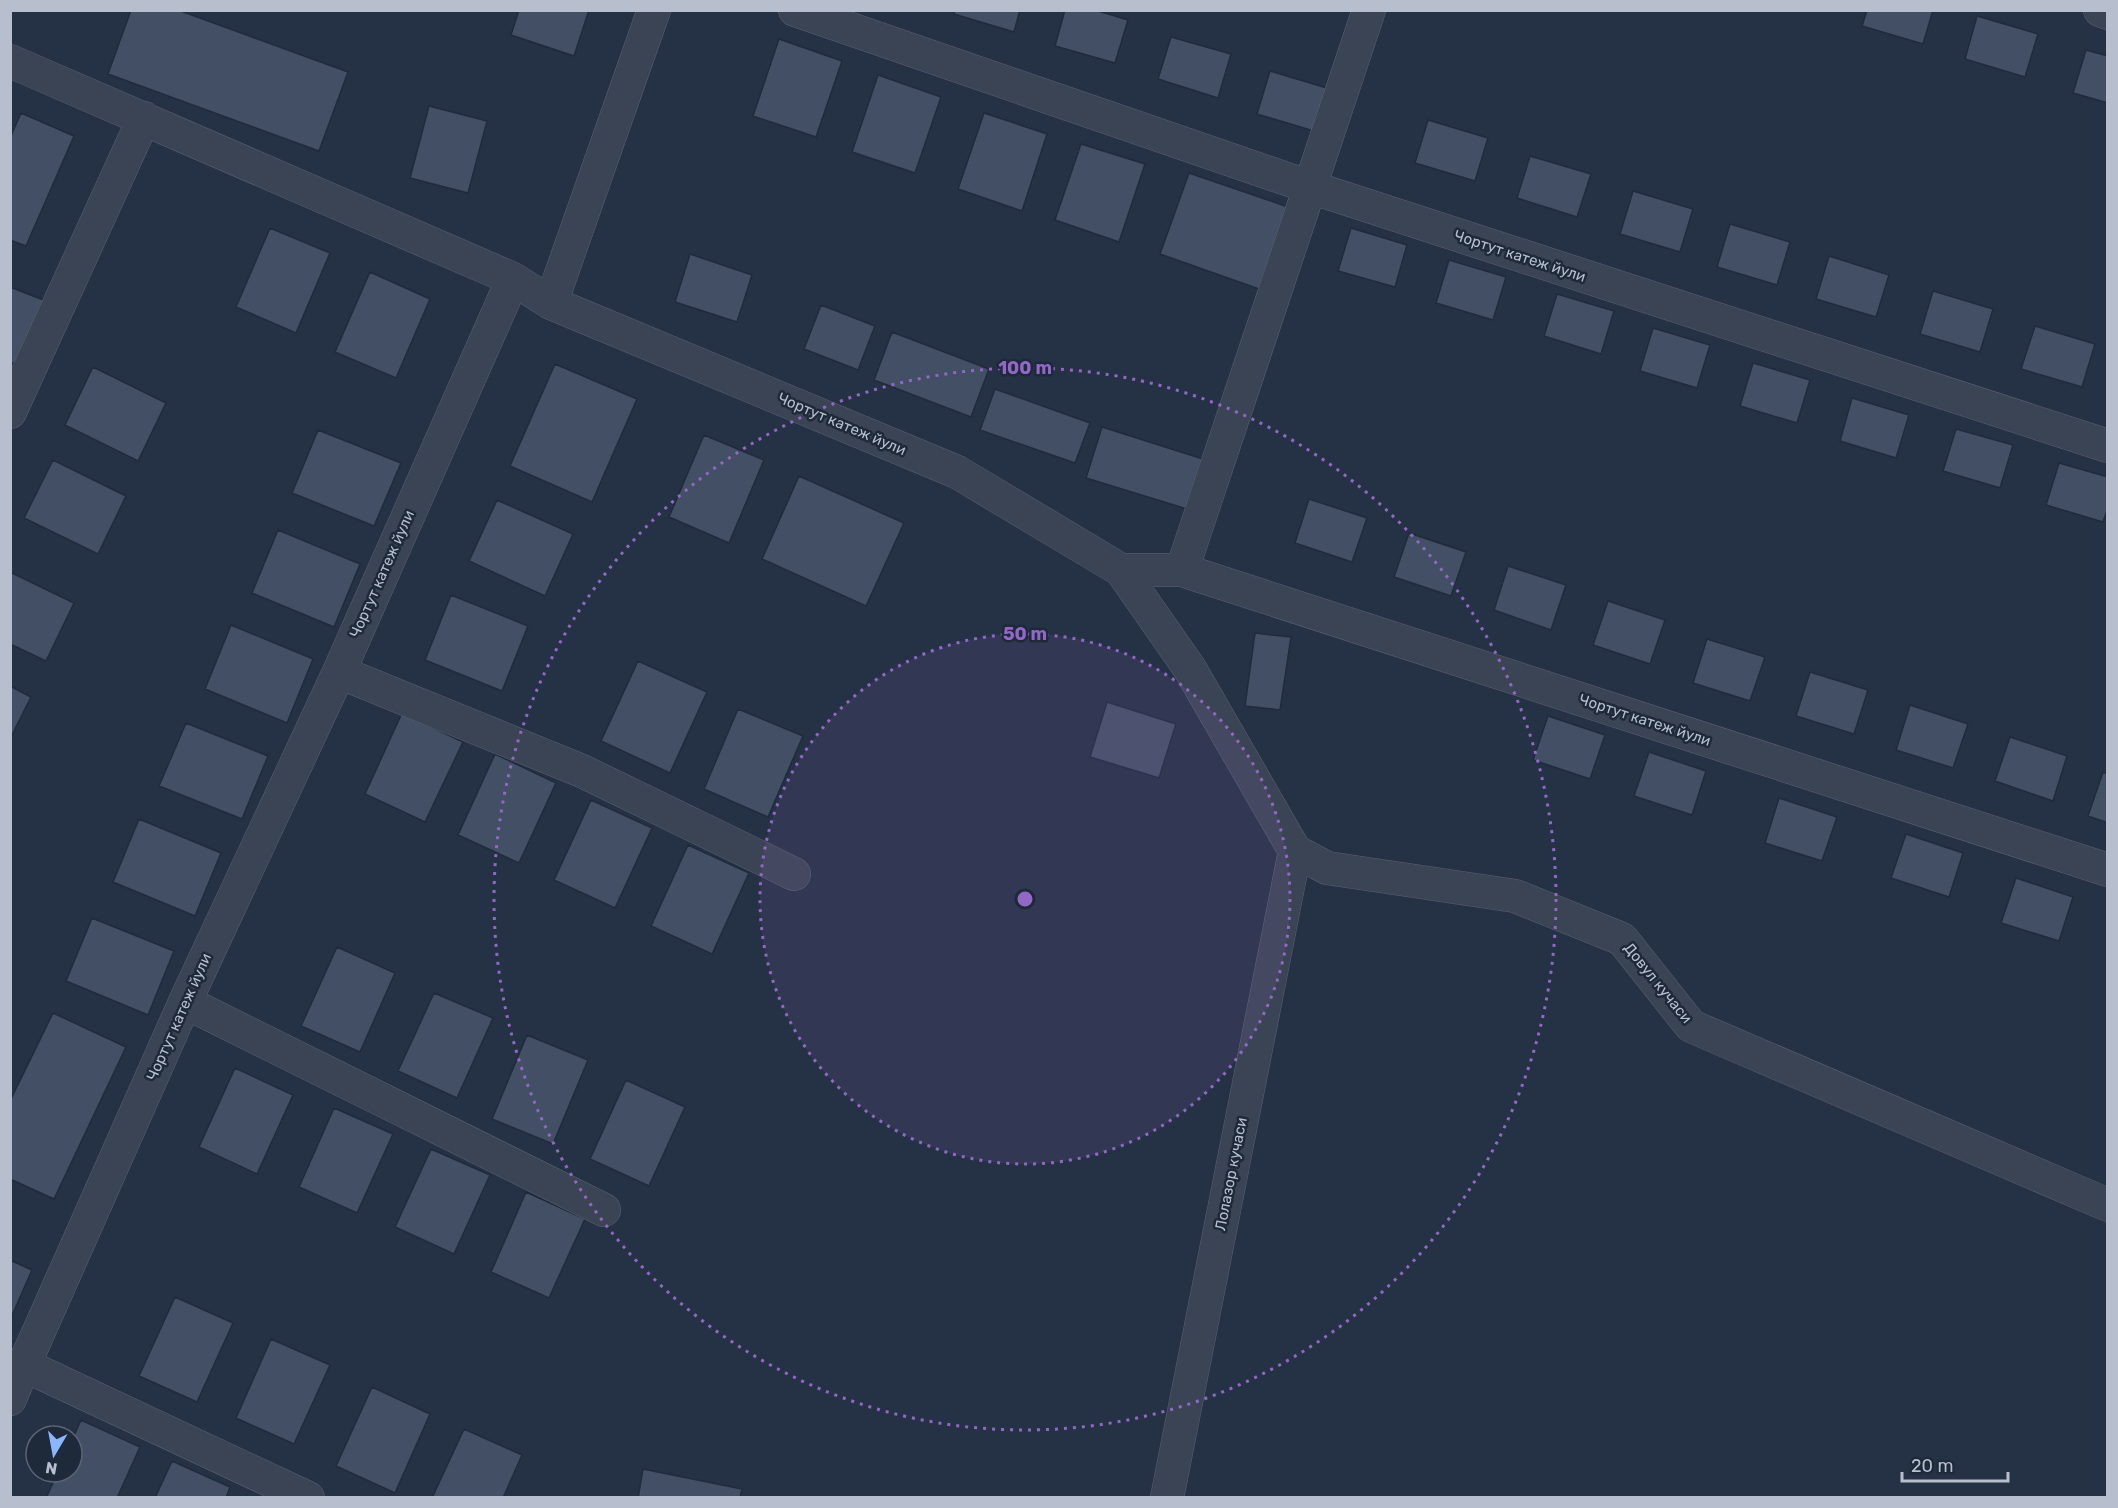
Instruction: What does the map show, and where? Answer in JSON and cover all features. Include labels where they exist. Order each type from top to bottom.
[{"type":"street","points":[[551,303],[654,10]]},
{"type":"street","name":"Чортут катеж йули","points":[[795,10],[1310,188],[2108,447]]},
{"type":"street","points":[[1182,570],[1369,10]]},
{"type":"street","points":[[2100,10],[2108,13]]},
{"type":"street","name":"Чортут катеж йули","points":[[10,61],[513,279],[551,303],[957,472],[1121,570],[1190,669],[1295,850]]},
{"type":"street","points":[[10,412],[144,118]]},
{"type":"street","name":"Чортут катеж йули","points":[[10,1399],[185,1002],[339,672],[513,279]]},
{"type":"street","name":"Чортут катеж йули","points":[[1121,570],[1182,570],[2108,870]]},
{"type":"street","points":[[339,672],[582,771],[794,873]]},
{"type":"street","name":"Довул кучаси","points":[[1295,850],[1327,868],[1515,896],[1622,939],[1691,1026],[2108,1205]]},
{"type":"street","name":"Лолазор кучаси","points":[[1167,1497],[1295,850]]},
{"type":"street","points":[[185,1002],[604,1210]]},
{"type":"street","points":[[24,1365],[308,1497]]},
{"type":"building","points":[[131,10],[178,10],[348,72],[319,151],[108,74]]},
{"type":"building","points":[[519,10],[589,10],[574,56],[511,35]]},
{"type":"building","points":[[955,10],[1020,10],[1014,32],[954,14]]},
{"type":"building","points":[[1065,10],[1095,10],[1128,20],[1115,63],[1055,46]]},
{"type":"building","points":[[1867,10],[1933,10],[1923,44],[1862,26]]},
{"type":"building","points":[[1977,16],[2038,34],[2025,77],[1965,59]]},
{"type":"building","points":[[1171,37],[1231,54],[1218,98],[1158,79]]},
{"type":"building","points":[[779,39],[842,61],[816,137],[753,116]]},
{"type":"building","points":[[2086,50],[2108,56],[2108,103],[2073,93]]},
{"type":"building","points":[[1270,71],[1330,89],[1317,132],[1257,114]]},
{"type":"building","points":[[878,75],[941,97],[915,173],[852,152]]},
{"type":"building","points":[[429,106],[487,121],[468,193],[410,178]]},
{"type":"building","points":[[21,113],[74,136],[26,246],[10,240],[10,138]]},
{"type":"building","points":[[984,113],[1047,134],[1022,211],[958,189]]},
{"type":"building","points":[[1428,120],[1488,138],[1475,181],[1415,163]]},
{"type":"building","points":[[1081,144],[1145,164],[1119,242],[1055,220]]},
{"type":"building","points":[[1530,156],[1591,174],[1577,217],[1517,198]]},
{"type":"building","points":[[1189,173],[1288,207],[1259,289],[1160,254]]},
{"type":"building","points":[[1633,191],[1693,209],[1680,252],[1620,234]]},
{"type":"building","points":[[1730,224],[1790,242],[1777,285],[1717,267]]},
{"type":"building","points":[[270,228],[330,253],[296,333],[236,307]]},
{"type":"building","points":[[1351,228],[1407,245],[1395,287],[1338,271]]},
{"type":"building","points":[[690,254],[752,275],[737,322],[675,302]]},
{"type":"building","points":[[1829,256],[1889,275],[1876,317],[1816,299]]},
{"type":"building","points":[[1449,260],[1506,277],[1493,320],[1436,303]]},
{"type":"building","points":[[370,272],[430,299],[396,378],[335,352]]},
{"type":"building","points":[[10,287],[46,301],[19,366],[10,362]]},
{"type":"building","points":[[1933,291],[1993,309],[1980,352],[1920,334]]},
{"type":"building","points":[[1557,294],[1614,311],[1601,354],[1544,336]]},
{"type":"building","points":[[821,305],[875,326],[858,370],[804,349]]},
{"type":"building","points":[[2035,326],[2095,344],[2082,387],[2021,369]]},
{"type":"building","points":[[1653,328],[1710,345],[1697,388],[1640,371]]},
{"type":"building","points":[[892,332],[989,369],[971,417],[874,380]]},
{"type":"building","points":[[1753,363],[1810,380],[1797,423],[1740,406]]},
{"type":"building","points":[[555,364],[637,399],[592,502],[510,466]]},
{"type":"building","points":[[93,367],[166,403],[138,461],[65,425]]},
{"type":"building","points":[[995,389],[1090,423],[1075,463],[980,430]]},
{"type":"building","points":[[1852,398],[1909,415],[1896,458],[1840,441]]},
{"type":"building","points":[[1102,427],[1203,459],[1187,509],[1086,478]]},
{"type":"building","points":[[1956,429],[2013,445],[2000,488],[1943,471]]},
{"type":"building","points":[[318,430],[401,463],[374,526],[292,493]]},
{"type":"building","points":[[704,435],[764,460],[729,543],[669,517]]},
{"type":"building","points":[[53,460],[126,496],[98,554],[24,518]]},
{"type":"building","points":[[2059,463],[2108,477],[2108,508],[2103,522],[2046,505]]},
{"type":"building","points":[[799,476],[904,523],[866,606],[762,559]]},
{"type":"building","points":[[1309,499],[1367,518],[1352,562],[1295,543]]},
{"type":"building","points":[[497,500],[573,534],[545,596],[469,561]]},
{"type":"building","points":[[278,530],[360,564],[334,627],[252,593]]},
{"type":"building","points":[[1409,533],[1466,552],[1451,596],[1394,577]]},
{"type":"building","points":[[1508,566],[1566,585],[1551,630],[1494,610]]},
{"type":"building","points":[[10,572],[74,603],[46,661],[10,644]]},
{"type":"building","points":[[451,595],[528,626],[502,691],[425,660]]},
{"type":"building","points":[[1608,601],[1665,620],[1650,664],[1593,645]]},
{"type":"building","points":[[231,625],[313,659],[287,723],[205,689]]},
{"type":"building","points":[[1255,633],[1291,637],[1280,710],[1245,706]]},
{"type":"building","points":[[1707,639],[1765,657],[1750,701],[1693,683]]},
{"type":"building","points":[[638,661],[707,692],[670,773],[601,741]]},
{"type":"building","points":[[1810,672],[1868,690],[1854,734],[1796,716]]},
{"type":"building","points":[[10,686],[31,697],[10,739]]},
{"type":"building","points":[[1107,702],[1176,724],[1159,778],[1090,757]]},
{"type":"building","points":[[1910,705],[1968,724],[1953,768],[1896,750]]},
{"type":"building","points":[[738,709],[803,736],[768,817],[704,789]]},
{"type":"building","points":[[402,713],[463,742],[425,822],[365,794]]},
{"type":"building","points":[[1548,716],[1605,735],[1590,779],[1533,760]]},
{"type":"building","points":[[186,723],[268,756],[242,819],[159,786]]},
{"type":"building","points":[[2010,737],[2067,756],[2053,801],[1995,781]]},
{"type":"building","points":[[1649,752],[1706,771],[1692,815],[1634,796]]},
{"type":"building","points":[[495,754],[556,783],[519,863],[458,835]]},
{"type":"building","points":[[2103,772],[2108,774],[2108,823],[2088,816]]},
{"type":"building","points":[[1779,798],[1837,817],[1822,861],[1765,843]]},
{"type":"building","points":[[591,800],[652,828],[615,908],[554,880]]},
{"type":"building","points":[[139,819],[221,853],[195,916],[113,882]]},
{"type":"building","points":[[1906,834],[1963,853],[1949,897],[1891,878]]},
{"type":"building","points":[[688,845],[749,873],[712,954],[651,926]]},
{"type":"building","points":[[2016,878],[2073,897],[2059,941],[2001,923]]},
{"type":"building","points":[[92,918],[174,951],[148,1015],[66,981]]},
{"type":"building","points":[[337,947],[395,973],[360,1052],[301,1026]]},
{"type":"building","points":[[434,993],[493,1018],[457,1098],[398,1071]]},
{"type":"building","points":[[53,1013],[126,1047],[54,1199],[10,1179],[10,1101]]},
{"type":"building","points":[[527,1035],[588,1060],[553,1144],[492,1119]]},
{"type":"building","points":[[235,1068],[293,1095],[257,1174],[199,1147]]},
{"type":"building","points":[[626,1080],[685,1107],[649,1186],[590,1159]]},
{"type":"building","points":[[334,1108],[393,1134],[357,1213],[299,1187]]},
{"type":"building","points":[[431,1149],[490,1175],[454,1254],[395,1227]]},
{"type":"building","points":[[526,1192],[585,1219],[549,1298],[491,1272]]},
{"type":"building","points":[[10,1260],[32,1270],[10,1320]]},
{"type":"building","points":[[175,1297],[233,1323],[197,1402],[139,1376]]},
{"type":"building","points":[[271,1339],[330,1365],[294,1444],[236,1418]]},
{"type":"building","points":[[372,1387],[430,1414],[395,1493],[336,1466]]},
{"type":"building","points":[[81,1420],[140,1447],[117,1498],[46,1498],[52,1484],[84,1484],[84,1424],[79,1424]]},
{"type":"building","points":[[464,1429],[522,1455],[503,1498],[432,1498]]},
{"type":"building","points":[[172,1461],[230,1487],[226,1498],[155,1498]]},
{"type":"building","points":[[643,1469],[742,1489],[740,1498],[638,1498]]}]
